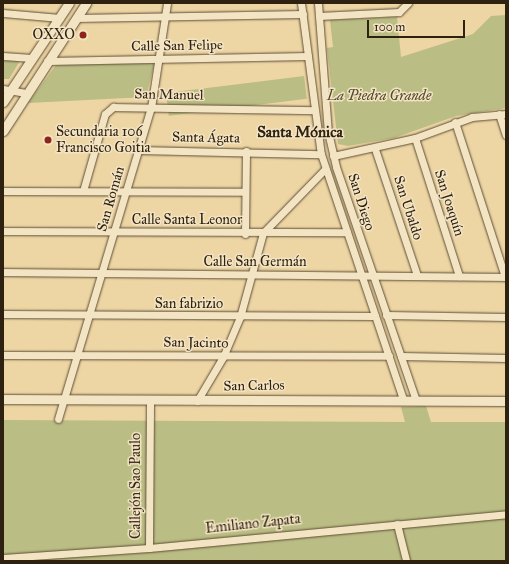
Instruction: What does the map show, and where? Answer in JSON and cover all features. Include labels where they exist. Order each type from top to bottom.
[{"type":"street","points":[[3,102],[7,89],[32,58],[69,3]]},
{"type":"street","points":[[3,131],[26,93],[86,3]]},
{"type":"street","name":"San Román","points":[[58,419],[91,315],[151,108],[161,60],[167,3]]},
{"type":"street","name":"San Diego","points":[[301,3],[321,154],[403,399]]},
{"type":"street","name":"San Diego","points":[[318,3],[333,156],[372,275],[416,400]]},
{"type":"street","points":[[319,16],[399,12],[408,3]]},
{"type":"street","points":[[3,13],[60,18]]},
{"type":"street","points":[[76,18],[166,19],[303,14]]},
{"type":"street","points":[[3,56],[32,58]]},
{"type":"street","name":"Calle San Felipe","points":[[47,61],[308,56]]},
{"type":"street","points":[[7,89],[26,93]]},
{"type":"street","name":"San Manuel","points":[[83,191],[108,110],[151,108],[314,110]]},
{"type":"street","points":[[333,156],[375,149],[415,138],[455,122],[502,114],[506,135]]},
{"type":"street","points":[[455,122],[506,277]]},
{"type":"street","name":"San Joaquín","points":[[415,138],[459,276]]},
{"type":"street","name":"San Ubaldo","points":[[375,149],[416,275]]},
{"type":"street","name":"Santa Ágata","points":[[139,150],[246,151],[321,154]]},
{"type":"street","points":[[245,234],[246,151]]},
{"type":"street","points":[[197,401],[223,357],[240,317],[263,233],[325,169]]},
{"type":"street","points":[[3,191],[245,192]]},
{"type":"street","name":"Calle Santa Leonor","points":[[3,231],[245,234],[347,232]]},
{"type":"street","name":"Calle San Germán","points":[[3,272],[251,276],[416,275],[506,277]]},
{"type":"street","name":"San fabrizio","points":[[3,314],[240,317],[376,316]]},
{"type":"street","points":[[386,316],[506,317]]},
{"type":"street","name":"San Jacinto","points":[[3,355],[223,357],[388,356]]},
{"type":"street","points":[[401,356],[506,358]]},
{"type":"street","name":"San Carlos","points":[[3,399],[197,401],[403,399],[506,401]]},
{"type":"street","name":"Callejón Sao Paulo","points":[[149,548],[150,401]]},
{"type":"street","name":"Emiliano Zapata","points":[[3,558],[149,548],[506,514]]},
{"type":"street","points":[[397,524],[406,561]]},
{"type":"green space","name":"La Piedra Grande","points":[[506,15],[506,108],[456,116],[394,138],[348,146],[338,144],[327,48],[333,47],[330,20],[397,17],[401,57],[473,34],[491,16]]},
{"type":"green space","points":[[3,58],[21,59],[9,79],[3,79]]},
{"type":"green space","points":[[151,61],[154,65],[146,97],[28,103],[56,65]]},
{"type":"green space","points":[[304,76],[307,99],[169,116],[166,93]]},
{"type":"green space","points":[[426,406],[431,422],[506,422],[506,561],[3,561],[3,420],[405,422],[401,407]]},
{"type":"place","name":"OXXO","points":[[83,35]]},
{"type":"place","name":"Secundaria 106 Francisco Goitia","points":[[48,140]]},
{"type":"district","name":"Santa Mónica","points":[[300,133]]}]
